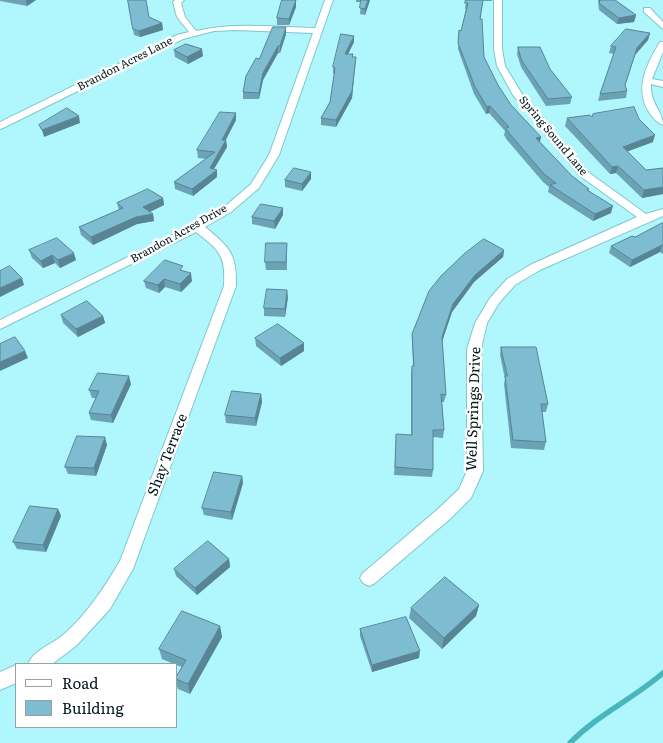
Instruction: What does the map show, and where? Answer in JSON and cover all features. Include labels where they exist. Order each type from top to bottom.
[{"type":"street","points":[[180,0],[177,2],[181,17],[194,33]]},
{"type":"street","name":"Brandon Acres Drive","points":[[0,325],[197,227],[227,210],[255,186],[274,155],[329,0]]},
{"type":"street","name":"Spring Sound Lane","points":[[498,0],[501,66],[518,95],[584,174],[604,191],[645,218]]},
{"type":"street","points":[[647,10],[663,27]]},
{"type":"street","name":"Brandon Acres Lane","points":[[0,126],[166,43],[194,33],[214,29],[257,27],[318,31]]},
{"type":"street","points":[[663,44],[648,81],[646,103],[653,114],[663,122]]},
{"type":"street","points":[[648,81],[663,84]]},
{"type":"street","name":"Well Springs Drive","points":[[369,578],[444,514],[465,493],[475,471],[474,348],[481,323],[494,302],[511,282],[536,267],[645,218],[663,212]]},
{"type":"street","name":"Shay Terrace","points":[[38,663],[70,640],[104,603],[127,564],[178,429],[230,286],[232,263],[224,249],[197,227]]},
{"type":"street","points":[[0,681],[15,674]]},
{"type":"building","points":[[128,0],[146,0],[149,17],[162,23],[139,31],[133,29]]},
{"type":"building","points":[[282,0],[296,0],[289,19],[277,18]]},
{"type":"building","points":[[361,0],[368,0],[365,9],[360,8]]},
{"type":"building","points":[[466,0],[483,0],[480,19],[482,19],[484,57],[498,85],[511,105],[541,137],[536,138],[572,176],[589,189],[587,190],[613,206],[595,214],[550,185],[556,183],[544,174],[509,133],[506,128],[509,127],[490,106],[487,107],[475,87],[458,43],[459,30],[461,31],[468,3],[465,3]]},
{"type":"building","points":[[600,0],[615,0],[636,15],[619,18],[600,4]]},
{"type":"building","points":[[273,27],[286,27],[280,46],[278,46],[263,73],[259,93],[243,92],[246,76],[256,58],[259,59]]},
{"type":"building","points":[[626,29],[650,33],[637,48],[625,85],[627,91],[600,94],[616,47],[611,46]]},
{"type":"building","points":[[341,34],[354,36],[345,54],[353,54],[352,57],[356,57],[352,91],[336,120],[321,118],[330,102],[335,68],[333,67]]},
{"type":"building","points":[[186,44],[202,49],[187,57],[174,50]]},
{"type":"building","points":[[518,47],[540,47],[550,69],[572,97],[548,99],[522,61]]},
{"type":"building","points":[[634,107],[639,119],[655,135],[623,147],[646,170],[663,168],[663,187],[644,190],[618,166],[612,167],[567,118],[590,115],[592,117],[593,114]]},
{"type":"building","points":[[67,108],[79,116],[42,130],[39,125]]},
{"type":"building","points":[[220,112],[236,113],[222,140],[226,140],[210,168],[217,170],[192,189],[174,182],[215,152],[197,150]]},
{"type":"building","points":[[294,168],[311,172],[302,184],[285,180]]},
{"type":"building","points":[[148,189],[163,198],[143,207],[153,214],[136,217],[91,237],[79,227],[123,208],[117,203]]},
{"type":"building","points":[[261,204],[283,208],[274,221],[252,217]]},
{"type":"building","points":[[662,223],[663,245],[632,260],[611,246],[632,236],[635,237]]},
{"type":"building","points":[[57,238],[74,253],[58,260],[52,255],[41,261],[29,250]]},
{"type":"building","points":[[484,239],[504,250],[475,275],[453,304],[442,337],[446,395],[441,394],[444,430],[433,430],[433,470],[395,467],[396,434],[412,435],[412,366],[414,366],[412,334],[429,291],[441,276],[465,253]]},
{"type":"building","points":[[266,243],[287,243],[286,262],[265,262]]},
{"type":"building","points":[[165,260],[183,266],[180,270],[191,273],[180,284],[164,279],[158,285],[144,281]]},
{"type":"building","points":[[10,266],[22,278],[0,288],[0,271]]},
{"type":"building","points":[[267,289],[287,290],[285,309],[264,308]]},
{"type":"building","points":[[87,301],[103,316],[76,329],[61,315]]},
{"type":"building","points":[[278,324],[304,343],[280,358],[255,338]]},
{"type":"building","points":[[15,337],[25,351],[0,362],[0,344]]},
{"type":"building","points":[[501,347],[536,347],[548,404],[541,404],[546,442],[513,440],[505,376],[507,376]]},
{"type":"building","points":[[98,373],[129,376],[111,415],[89,413],[99,391],[89,390]]},
{"type":"building","points":[[232,391],[261,394],[255,418],[225,415]]},
{"type":"building","points":[[77,436],[105,437],[94,468],[65,467]]},
{"type":"building","points":[[214,472],[242,476],[231,512],[202,508]]},
{"type":"building","points":[[30,506],[58,509],[43,545],[13,542]]},
{"type":"building","points":[[208,541],[229,559],[195,588],[174,569]]},
{"type":"building","points":[[445,577],[479,605],[444,638],[411,608]]},
{"type":"building","points":[[182,611],[220,626],[188,684],[178,680],[178,674],[186,660],[159,649]]},
{"type":"building","points":[[406,617],[420,651],[372,665],[360,629]]},
{"type":"waterway","points":[[570,743],[603,715],[640,691],[663,673]]}]
